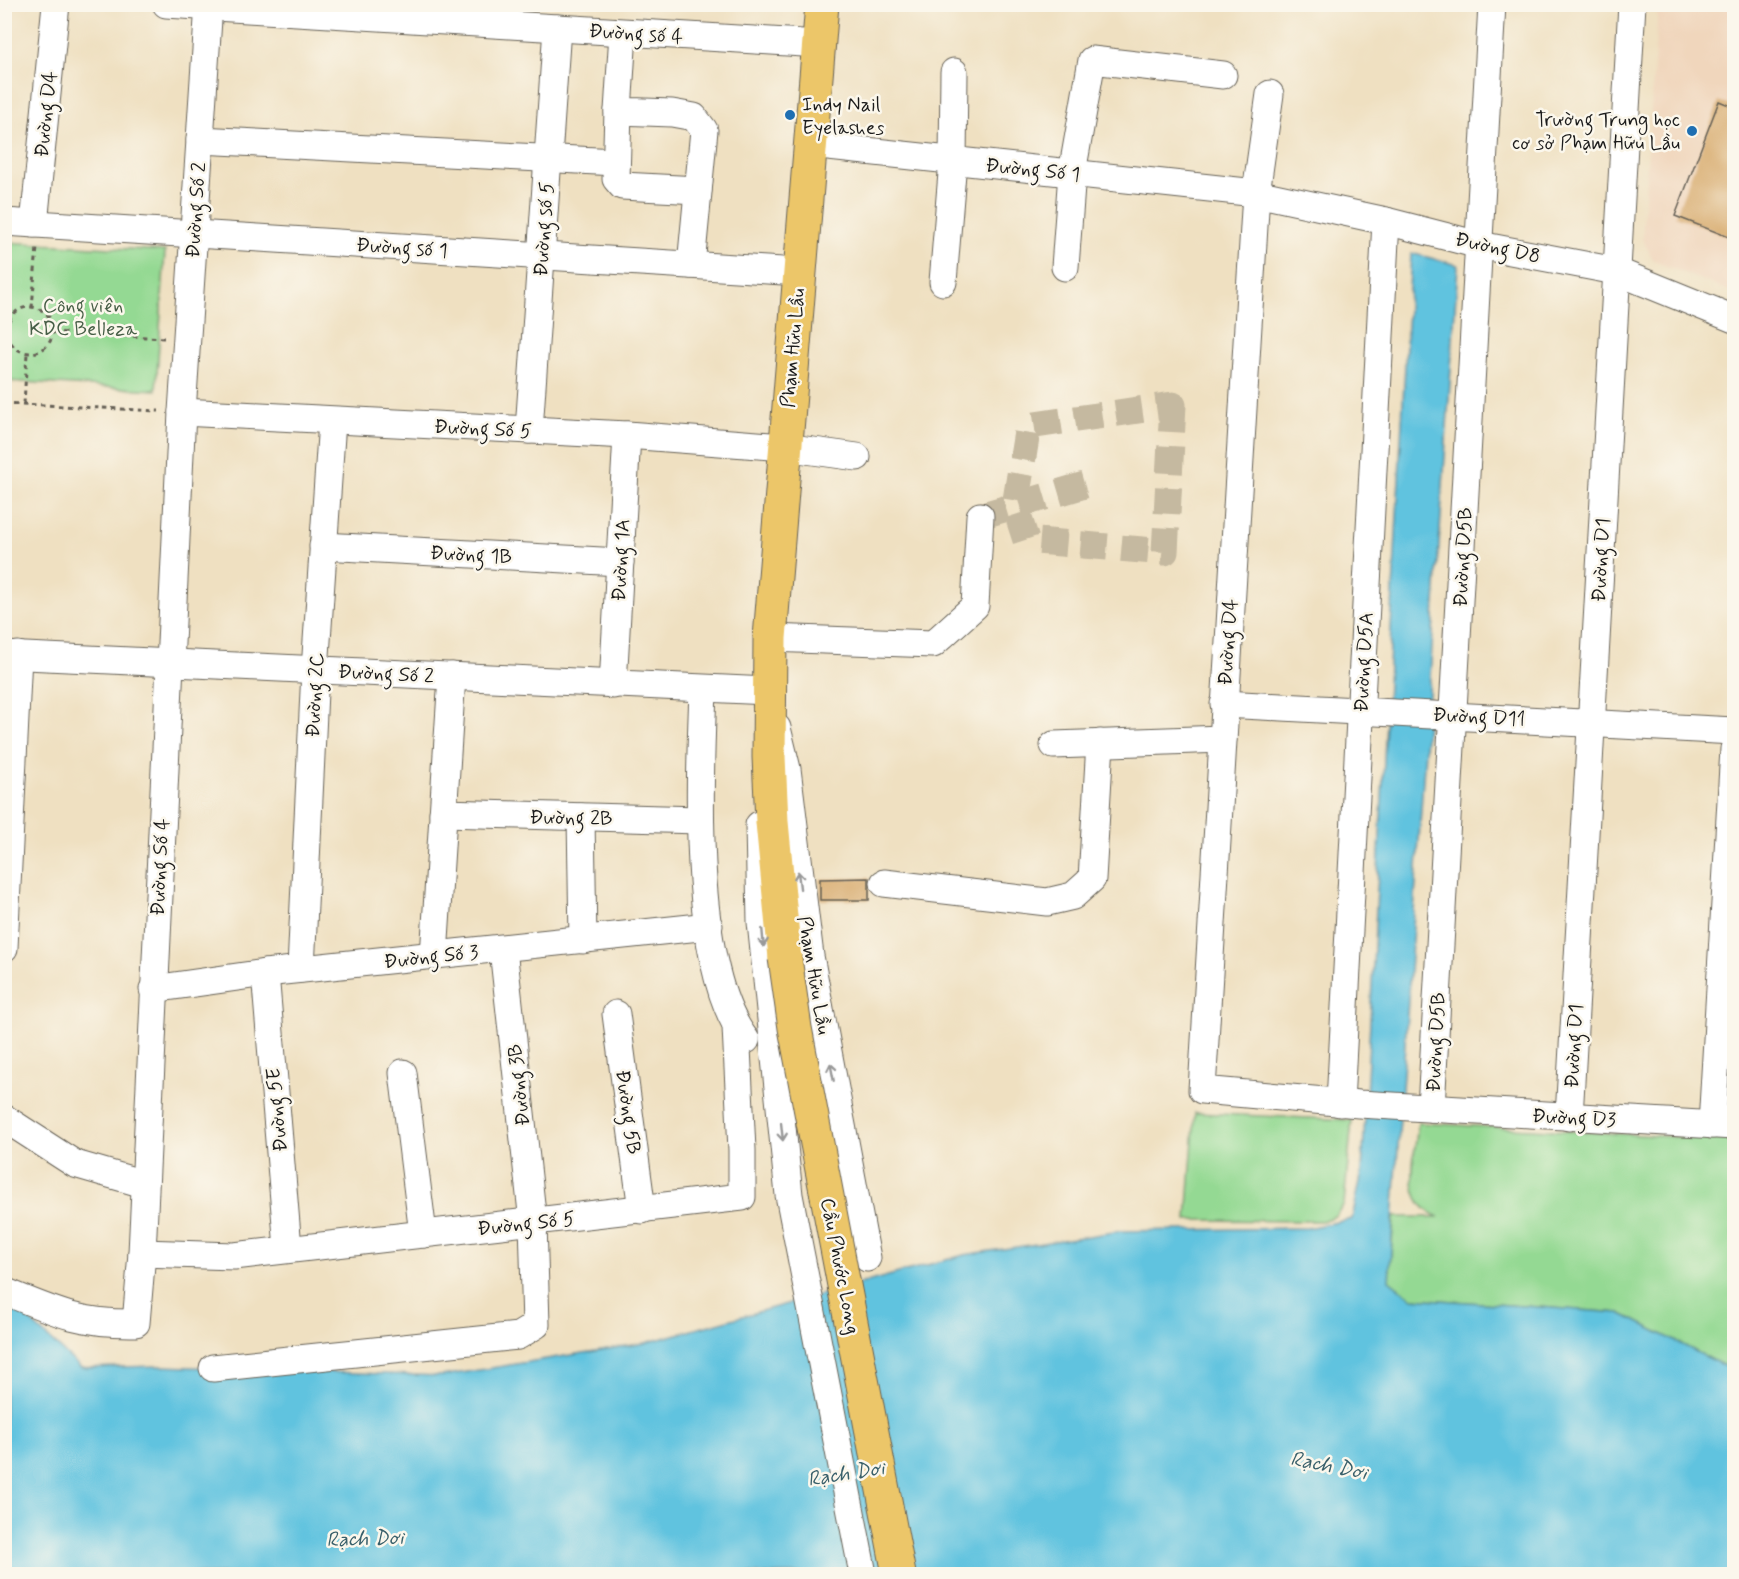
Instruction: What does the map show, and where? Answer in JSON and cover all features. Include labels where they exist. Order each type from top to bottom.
[{"type":"main road","name":"Phạm Hữu Lầu","points":[[785,958],[772,822],[768,691],[770,638],[822,4]]},
{"type":"main road","name":"Cầu Phước Long","points":[[785,958],[797,1040],[899,1575]]},
{"type":"street","name":"Đường D4","points":[[37,224],[56,4]]},
{"type":"street","name":"Đường số 4","points":[[166,4],[819,44]]},
{"type":"street","name":"Đường D5B","points":[[1423,1108],[1446,714],[1479,244],[1492,4]]},
{"type":"street","name":"Đường D1","points":[[1569,1116],[1632,4]]},
{"type":"street","name":"Đường Số 2","points":[[182,412],[209,6]]},
{"type":"street","name":"Đường số 5","points":[[529,430],[557,28]]},
{"type":"street","points":[[623,33],[616,179],[622,186],[698,190]]},
{"type":"street","points":[[1065,267],[1072,173],[1092,60],[1223,75]]},
{"type":"street","points":[[943,282],[953,160],[954,72]]},
{"type":"street","name":"Đường D4","points":[[1270,94],[1256,193],[1202,1090],[1349,1103]]},
{"type":"street","points":[[618,111],[672,113],[694,117],[704,130],[691,265]]},
{"type":"street","points":[[200,140],[616,162]]},
{"type":"street","name":"Đường Số 1","points":[[810,145],[1256,193]]},
{"type":"street","name":"Đường D8","points":[[1256,193],[1479,244],[1616,272],[1734,319]]},
{"type":"street","name":"Đường D5A","points":[[1349,1103],[1373,710],[1386,221]]},
{"type":"street","name":"Đường số 1","points":[[4,222],[799,272]]},
{"type":"street","name":"Đường Số 5","points":[[182,412],[627,435],[784,447],[857,457]]},
{"type":"street","name":"Đường Số 4","points":[[4,1291],[66,1316],[102,1323],[136,1323],[142,1253],[182,412]]},
{"type":"street","name":"Đường 2C","points":[[301,969],[315,670],[332,421]]},
{"type":"street","name":"Đường 1A","points":[[613,685],[627,435]]},
{"type":"street","points":[[770,638],[933,644],[975,606],[980,516]]},
{"type":"street","name":"Đường 1B","points":[[323,546],[620,562]]},
{"type":"street","name":"Đường Số 2","points":[[11,655],[768,691]]},
{"type":"street","points":[[4,948],[11,655]]},
{"type":"street","points":[[434,956],[452,676]]},
{"type":"street","points":[[703,689],[699,820],[709,926],[717,970],[736,1027],[776,1079]]},
{"type":"street","name":"Phạm Hữu Lầu","points":[[768,691],[761,748],[759,863],[761,922],[788,1190]]},
{"type":"street","name":"Phạm Hữu Lầu","points":[[768,691],[787,769],[808,945],[867,1258]]},
{"type":"street","name":"Đường D11","points":[[1224,704],[1373,710],[1734,731]]},
{"type":"street","points":[[1054,745],[1223,739]]},
{"type":"street","points":[[884,883],[1047,902],[1073,896],[1092,879],[1100,743]]},
{"type":"street","points":[[1723,1125],[1734,749]]},
{"type":"street","name":"Đường 2B","points":[[443,813],[699,820]]},
{"type":"street","points":[[581,817],[583,940]]},
{"type":"street","name":"Đường Số 3","points":[[153,989],[265,973],[709,926]]},
{"type":"street","name":"Đường 3B","points":[[213,1368],[525,1334],[536,1325],[533,1222],[503,948]]},
{"type":"street","name":"Đường 5E","points":[[265,973],[288,1248]]},
{"type":"street","name":"Đường 5B","points":[[616,1014],[642,1210]]},
{"type":"street","name":"Đường Số 5","points":[[142,1253],[234,1256],[741,1197],[742,1150],[736,1027]]},
{"type":"street","points":[[403,1073],[423,1234]]},
{"type":"street","name":"Đường D3","points":[[1349,1103],[1723,1125]]},
{"type":"street","points":[[4,1118],[75,1164],[144,1184]]},
{"type":"street","points":[[788,1190],[851,1171]]},
{"type":"street","name":"Cầu Phước Long","points":[[788,1190],[864,1575]]},
{"type":"path","points":[[32,308],[37,224]]},
{"type":"path","points":[[32,308],[48,317],[52,332],[47,346],[27,353],[20,351],[9,341],[6,327],[14,314],[32,308]]},
{"type":"path","points":[[52,332],[187,339]]},
{"type":"path","points":[[24,404],[27,353]]},
{"type":"path","points":[[4,403],[182,412]]},
{"type":"shaded area","name":"Trường Trung học cơ sở Phạm Hữu Lầu","points":[[1658,5],[1734,5],[1734,293],[1654,261],[1642,239]]},
{"type":"green space","name":"Công viên KDC Belleza","points":[[4,242],[165,251],[156,390],[5,381]]},
{"type":"green space","points":[[1195,1113],[1352,1120],[1344,1204],[1335,1216],[1322,1221],[1187,1220]]},
{"type":"green space","points":[[1418,1123],[1734,1140],[1734,1371],[1620,1313],[1412,1298],[1389,1280],[1394,1217],[1439,1217],[1427,1210],[1419,1201],[1414,1190],[1413,1164]]},
{"type":"water","name":"Rạch Dơi","points":[[1411,253],[1458,265],[1389,1280],[1412,1298],[1620,1313],[1734,1371],[1734,1574],[5,1574],[4,1306],[19,1311],[81,1368],[161,1366],[442,1376],[645,1343],[964,1255],[1121,1231],[1307,1228],[1352,1219],[1362,1172]]},
{"type":"building","points":[[1719,101],[1734,107],[1734,239],[1675,216]]},
{"type":"building","points":[[869,878],[869,900],[820,900],[820,879]]},
{"type":"tunnel","points":[[1173,405],[1165,552],[1026,540],[1015,506],[1028,426],[1173,405]]},
{"type":"tunnel","points":[[980,516],[1088,484]]},
{"type":"place","name":"Indy Nail Eyelashes","points":[[790,115]]},
{"type":"place","name":"Trường Trung học cơ sở Phạm Hữu Lầu","points":[[1692,131]]}]
